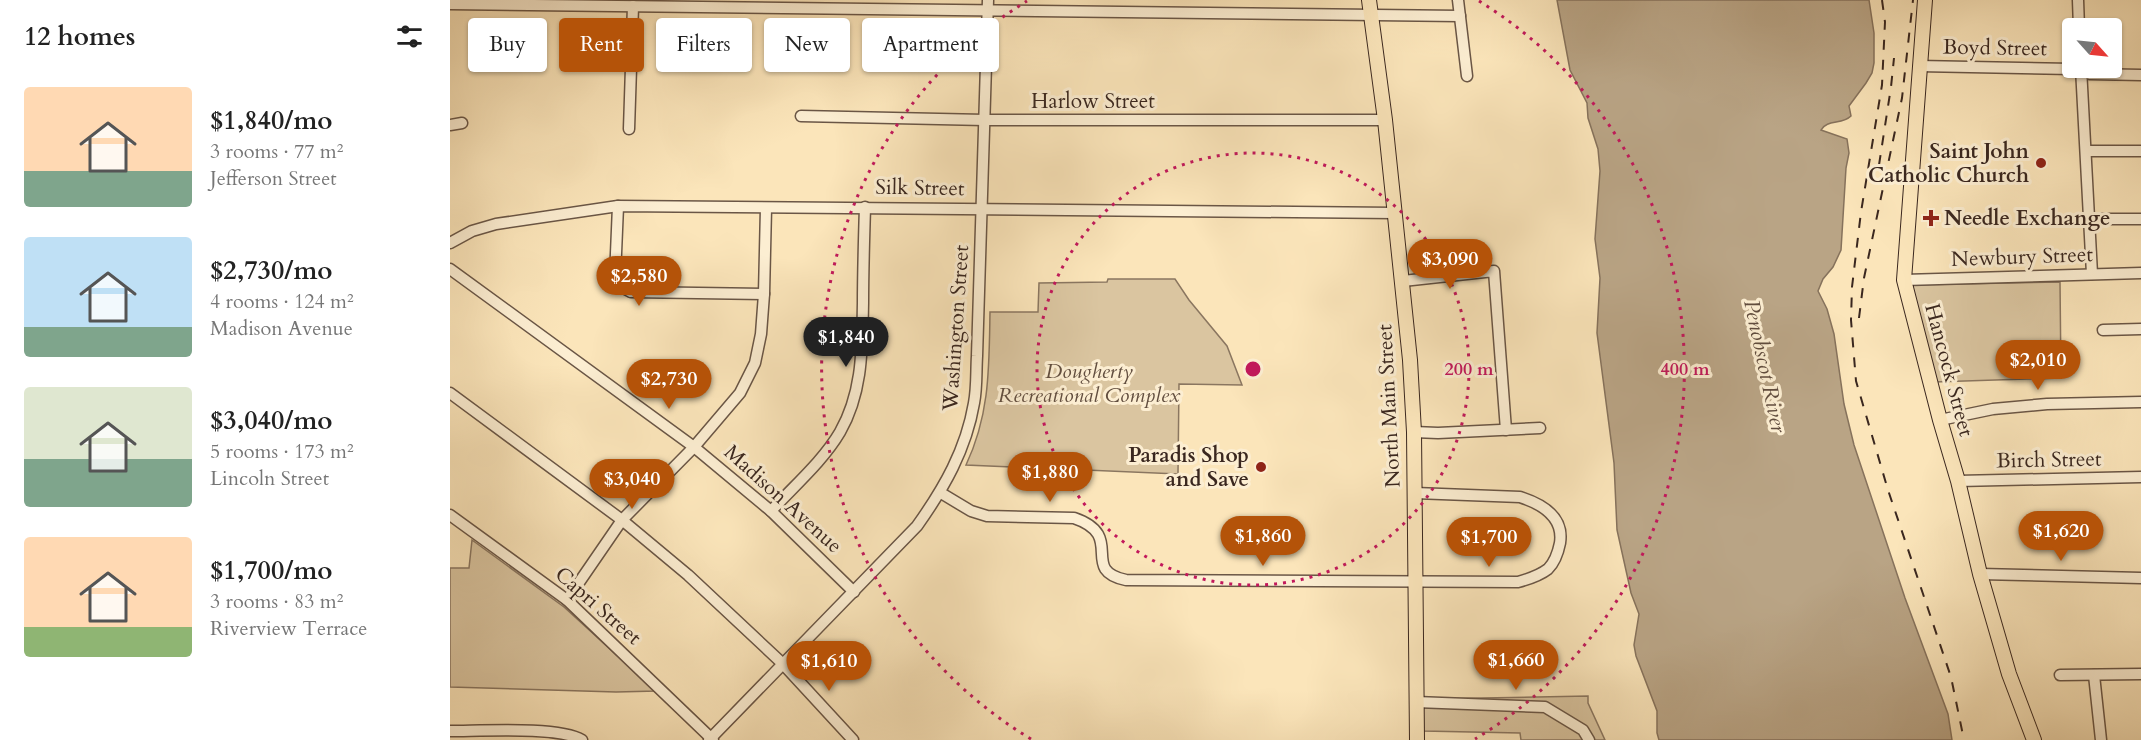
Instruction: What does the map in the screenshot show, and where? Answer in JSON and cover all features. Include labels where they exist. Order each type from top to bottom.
[{"type":"main road","name":"North Main Street","points":[[1369,0],[1409,338],[1414,432],[1417,740]]},
{"type":"main road","name":"Hancock Street","points":[[1924,0],[1904,280],[1958,481],[1980,574],[2009,674],[2034,740]]},
{"type":"street","points":[[1458,0],[1467,76]]},
{"type":"street","points":[[2078,0],[2079,18]]},
{"type":"street","points":[[450,4],[988,5],[1371,16],[1460,16]]},
{"type":"street","name":"Washington Street","points":[[711,739],[917,526],[941,493],[952,473],[966,437],[975,402],[988,5]]},
{"type":"street","points":[[628,129],[633,6]]},
{"type":"street","name":"Boyd Street","points":[[1919,66],[2062,69]]},
{"type":"street","name":"Boyd Street","points":[[2122,75],[2141,75]]},
{"type":"street","points":[[2081,78],[2092,274]]},
{"type":"street","name":"Harlow Street","points":[[801,116],[985,120],[1385,120]]},
{"type":"street","points":[[450,125],[462,123]]},
{"type":"street","points":[[2086,151],[2141,151]]},
{"type":"street","points":[[618,206],[615,277],[620,286],[631,292],[764,294]]},
{"type":"street","name":"Silk Street","points":[[450,243],[472,231],[496,224],[618,206],[1395,213]]},
{"type":"street","points":[[771,511],[823,455],[840,432],[854,404],[860,379],[862,347],[865,207]]},
{"type":"street","points":[[567,600],[622,520],[694,447],[740,393],[754,363],[761,334],[766,208]]},
{"type":"street","points":[[2089,219],[2141,219]]},
{"type":"street","name":"Madison Avenue","points":[[450,269],[694,447],[771,511],[854,592]]},
{"type":"street","points":[[1403,281],[1494,271],[1506,430]]},
{"type":"street","name":"Newbury Street","points":[[1904,280],[2141,273]]},
{"type":"street","points":[[2103,330],[2141,329]]},
{"type":"street","points":[[450,393],[622,520],[688,575],[783,664],[853,740]]},
{"type":"street","points":[[1940,420],[1993,409],[2047,404],[2141,402]]},
{"type":"street","points":[[1414,432],[1540,428]]},
{"type":"street","name":"Birch Street","points":[[1958,481],[2141,477]]},
{"type":"street","points":[[941,493],[971,511],[987,516],[1074,518],[1087,522],[1097,531],[1102,542],[1102,563],[1105,571],[1114,578],[1126,580],[1518,582],[1535,577],[1549,568],[1558,555],[1560,538],[1558,523],[1550,512],[1536,502],[1520,497],[1415,493]]},
{"type":"street","name":"Capri Street","points":[[450,515],[567,600],[711,739]]},
{"type":"street","points":[[1980,574],[2141,578]]},
{"type":"street","points":[[2060,675],[2141,674]]},
{"type":"street","points":[[2094,675],[2101,740]]},
{"type":"street","points":[[1416,702],[1545,707],[1583,730],[1589,740]]},
{"type":"street","points":[[450,731],[552,732],[575,736],[582,740]]},
{"type":"green space","name":"Dougherty Recreational Complex","points":[[1108,279],[1175,279],[1189,300],[1227,346],[1242,385],[1179,384],[1178,474],[966,465],[980,427],[987,390],[990,312],[1038,312],[1039,283],[1107,282]]},
{"type":"green space","points":[[2060,282],[2061,378],[1934,382],[1908,285]]},
{"type":"green space","points":[[472,540],[564,607],[656,691],[450,687],[450,568],[469,568]]},
{"type":"green space","points":[[1588,696],[1588,703],[1605,740],[1521,740],[1520,733],[1423,731],[1423,699]]},
{"type":"water","name":"Penobscot River","points":[[1557,0],[1869,0],[1874,33],[1872,73],[1849,106],[1851,116],[1827,124],[1821,130],[1847,139],[1849,153],[1841,250],[1818,291],[1827,309],[1834,334],[1844,404],[1854,445],[1905,598],[1948,714],[1952,740],[1659,740],[1657,711],[1636,656],[1634,645],[1639,614],[1631,593],[1617,530],[1614,463],[1597,333],[1600,278],[1595,239],[1600,171],[1598,149],[1588,118],[1587,103],[1570,70]]},
{"type":"railway","points":[[1882,0],[1885,22],[1882,85],[1861,212],[1852,287],[1851,320],[1856,381],[1888,490],[1951,677],[1964,740]]},
{"type":"railway","points":[[1859,318],[1864,278],[1902,98],[1913,0]]},
{"type":"railway","points":[[1879,165],[1894,58]]},
{"type":"place","name":"Saint John Catholic Church","points":[[2041,163]]},
{"type":"place","name":"Needle Exchange","points":[[1931,218]]},
{"type":"place","name":"Paradis Shop and Save","points":[[1261,467]]}]
